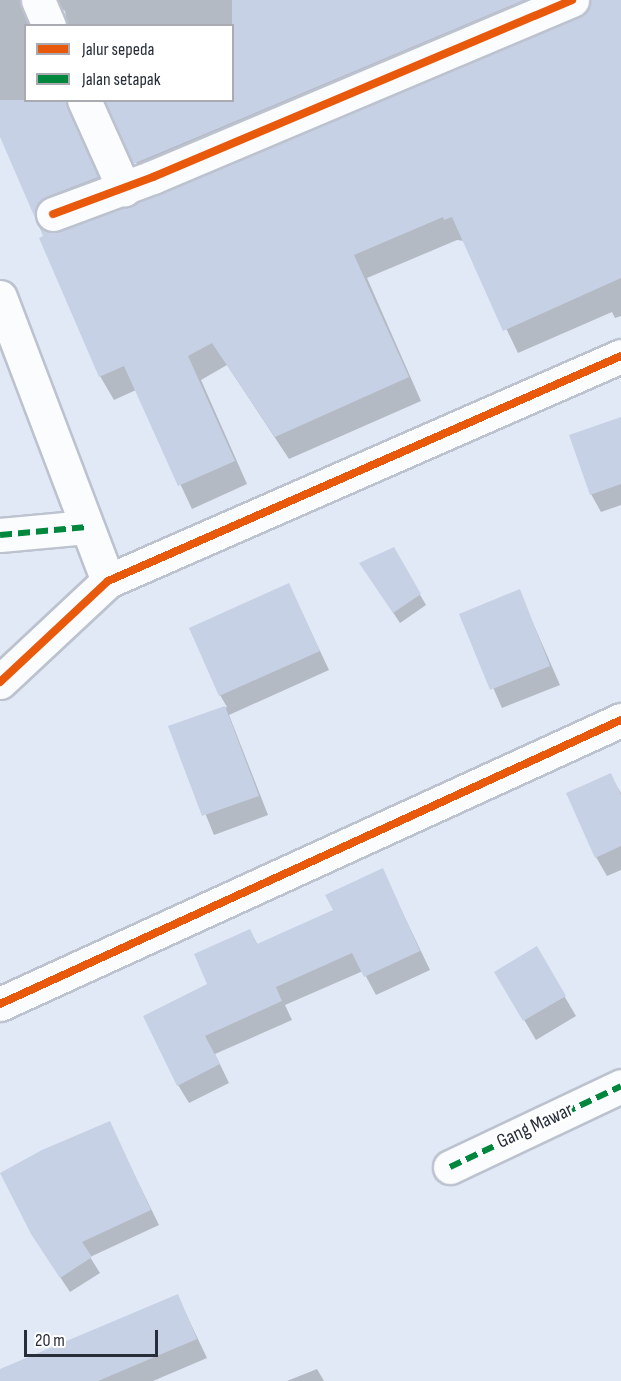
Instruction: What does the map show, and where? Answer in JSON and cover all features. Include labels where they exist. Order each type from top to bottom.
[{"type":"street","points":[[38,0],[49,24]]},
{"type":"street","points":[[52,214],[124,189],[572,0]]},
{"type":"street","points":[[85,102],[124,189]]},
{"type":"street","points":[[0,297],[108,582]]},
{"type":"street","points":[[0,682],[108,582],[621,356]]},
{"type":"street","points":[[0,535],[87,527]]},
{"type":"street","points":[[0,1004],[621,720]]},
{"type":"street","name":"Gang Mawar","points":[[450,1167],[621,1086]]},
{"type":"building","points":[[232,0],[524,0],[133,164],[106,102],[234,102],[234,24],[232,24]]},
{"type":"building","points":[[590,0],[621,0],[621,278],[503,331],[452,217],[444,220],[443,217],[354,255],[409,377],[275,437],[212,343],[188,356],[235,461],[178,486],[124,366],[99,377],[39,238],[43,236],[38,224],[49,232],[59,232],[131,206],[579,17],[587,11]]},
{"type":"building","points":[[0,100],[67,102],[98,177],[46,197],[38,203],[35,218],[0,137]]},
{"type":"building","points":[[621,417],[621,484],[590,495],[569,435]]},
{"type":"building","points":[[394,547],[421,594],[393,613],[359,563]]},
{"type":"building","points":[[289,583],[320,651],[219,696],[189,628]]},
{"type":"building","points":[[520,589],[550,666],[490,690],[459,614]]},
{"type":"building","points":[[225,706],[259,796],[202,816],[168,726]]},
{"type":"building","points":[[611,773],[621,795],[621,846],[595,858],[566,793]]},
{"type":"building","points":[[383,868],[420,951],[364,977],[352,953],[276,987],[282,1001],[205,1036],[220,1064],[177,1086],[143,1016],[207,984],[194,954],[250,929],[257,944],[333,910],[325,895]]},
{"type":"building","points":[[537,946],[566,996],[523,1021],[494,972]]},
{"type":"building","points":[[110,1121],[151,1210],[82,1242],[92,1257],[60,1278],[31,1234],[0,1173],[42,1150]]},
{"type":"building","points":[[178,1294],[197,1339],[98,1381],[0,1381],[0,1369]]},
{"type":"marked path","points":[[0,535],[87,527]]},
{"type":"marked path","points":[[450,1167],[621,1086]]},
{"type":"cycle path","points":[[53,214],[153,177],[572,0]]},
{"type":"cycle path","points":[[0,682],[108,581],[621,356]]},
{"type":"cycle path","points":[[0,1004],[621,720]]}]
